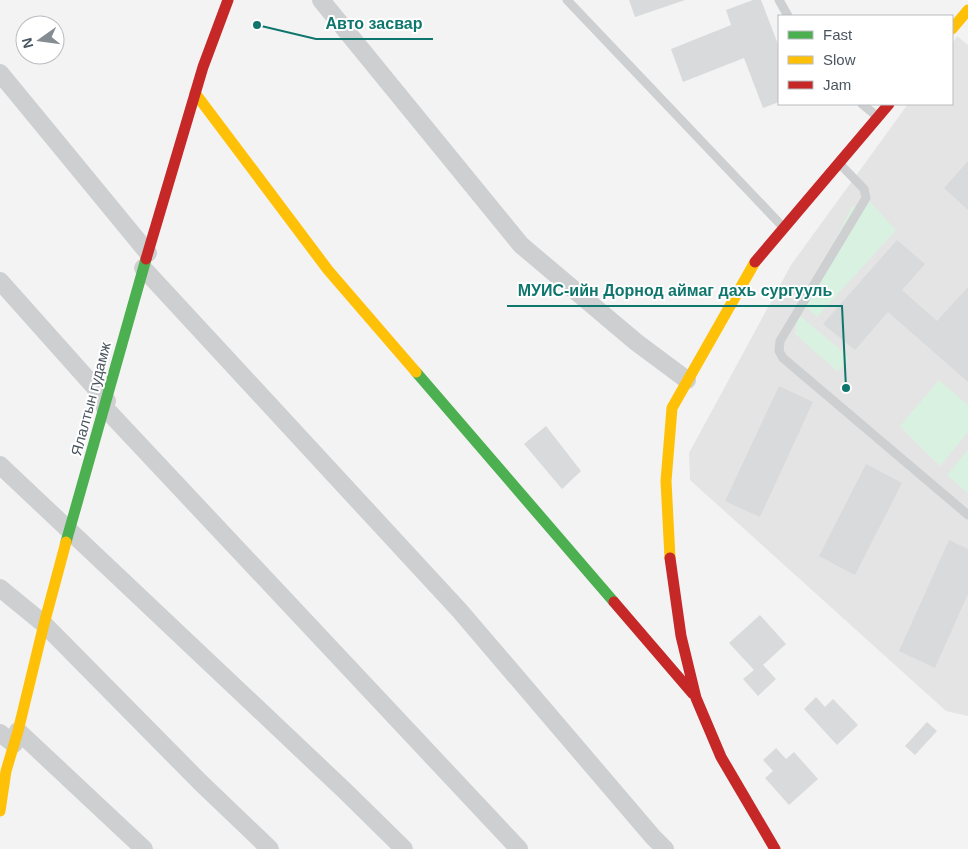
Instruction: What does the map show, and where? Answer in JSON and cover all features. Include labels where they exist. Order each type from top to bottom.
[{"type":"street","name":"Ялалтын гудамж","points":[[0,811],[3,773],[16,738],[44,624],[145,260],[203,67],[228,0]]},
{"type":"street","points":[[321,0],[521,245],[636,342],[687,380]]},
{"type":"street","points":[[953,28],[968,10]]},
{"type":"street","points":[[0,73],[145,260],[460,611],[665,849]]},
{"type":"street","points":[[195,93],[328,270],[696,698]]},
{"type":"street","points":[[775,849],[721,756],[696,698],[682,636],[670,565],[666,481],[672,408],[752,266],[888,105]]},
{"type":"street","points":[[0,281],[106,404],[519,849]]},
{"type":"street","points":[[0,465],[404,849]]},
{"type":"street","points":[[0,588],[44,624],[200,782],[270,849]]},
{"type":"street","points":[[0,732],[16,738],[144,849]]},
{"type":"lane","points":[[567,0],[784,228]]},
{"type":"lane","points":[[779,0],[787,15]]},
{"type":"lane","points":[[863,105],[878,117]]},
{"type":"lane","points":[[839,163],[864,189],[866,198],[780,341],[779,351],[783,358],[968,515]]},
{"type":"shaded area","points":[[957,36],[968,45],[968,716],[946,711],[690,480],[689,453],[791,265],[907,105],[953,105],[953,42]]},
{"type":"green space","points":[[870,202],[896,230],[817,317],[803,304],[852,207]]},
{"type":"green space","points":[[798,314],[849,357],[838,372],[795,334]]},
{"type":"green space","points":[[939,380],[968,405],[968,432],[940,466],[900,426]]},
{"type":"green space","points":[[968,450],[968,493],[947,475]]},
{"type":"building","points":[[629,0],[685,0],[635,17]]},
{"type":"building","points":[[753,0],[761,0],[778,44],[778,102],[763,108],[744,58],[683,82],[671,49],[731,25],[726,10]]},
{"type":"building","points":[[968,161],[968,210],[944,188]]},
{"type":"building","points":[[897,240],[925,264],[902,290],[937,321],[968,287],[968,382],[888,312],[855,350],[823,324]]},
{"type":"building","points":[[779,386],[813,402],[760,517],[725,501]]},
{"type":"building","points":[[546,426],[581,471],[562,489],[524,444]]},
{"type":"building","points":[[866,464],[902,483],[855,575],[819,556]]},
{"type":"building","points":[[949,540],[968,549],[968,594],[935,668],[899,651]]},
{"type":"building","points":[[760,615],[786,644],[763,665],[776,679],[758,696],[743,679],[754,670],[729,643]]},
{"type":"building","points":[[816,697],[825,707],[833,699],[858,725],[837,745],[804,709]]},
{"type":"building","points":[[927,722],[937,731],[915,755],[905,746]]},
{"type":"building","points":[[776,748],[786,759],[794,752],[818,779],[789,805],[765,778],[773,771],[763,760]]},
{"type":"traffic: fast","points":[[66,542],[146,259]]},
{"type":"traffic: fast","points":[[416,372],[614,602]]},
{"type":"traffic: slow","points":[[953,28],[968,10]]},
{"type":"traffic: slow","points":[[195,93],[328,270],[416,372]]},
{"type":"traffic: slow","points":[[670,558],[666,481],[672,408],[755,262]]},
{"type":"traffic: slow","points":[[0,811],[6,771],[66,542]]},
{"type":"traffic: jam","points":[[146,259],[203,67],[228,0]]},
{"type":"traffic: jam","points":[[755,262],[888,105]]},
{"type":"traffic: jam","points":[[670,558],[681,636],[696,698],[721,757],[775,849]]},
{"type":"traffic: jam","points":[[614,602],[693,694]]},
{"type":"place","name":"Авто засвар","points":[[257,25]]},
{"type":"place","name":"МУИС-ийн Дорнод аймаг дахь сургууль","points":[[846,388]]}]
